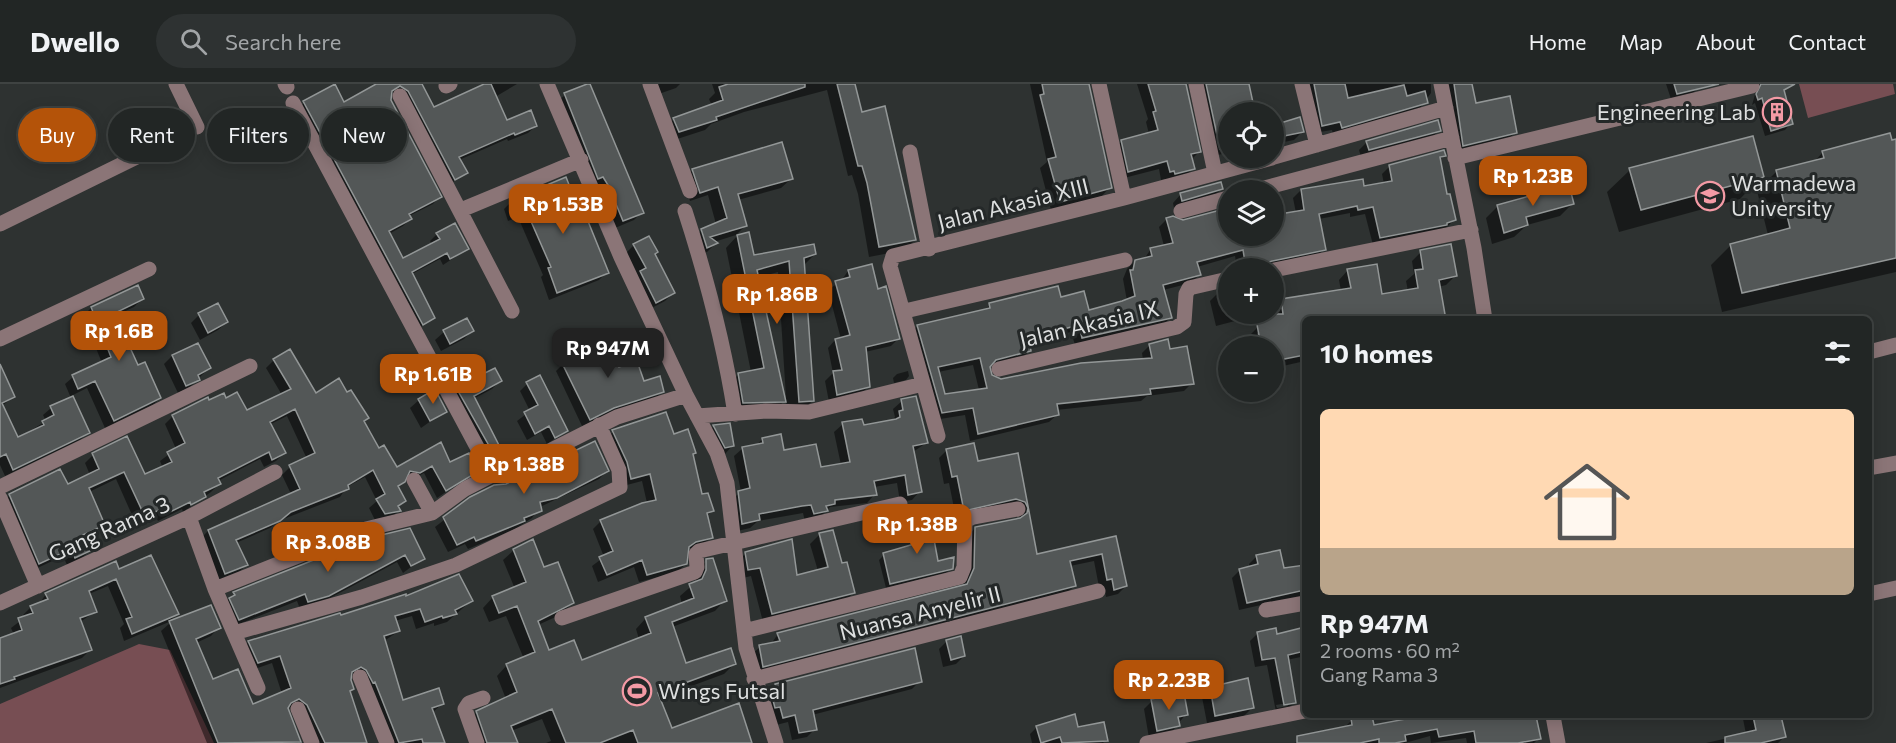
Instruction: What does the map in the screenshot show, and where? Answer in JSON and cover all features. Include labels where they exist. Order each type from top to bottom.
[{"type":"street","points":[[176,84],[197,127]]},
{"type":"street","points":[[650,84],[690,191]]},
{"type":"street","points":[[1099,84],[1124,198]]},
{"type":"street","points":[[1196,84],[1215,173]]},
{"type":"street","points":[[1302,84],[1317,145]]},
{"type":"street","points":[[1441,84],[1471,230],[1484,316]]},
{"type":"street","points":[[550,85],[621,257],[686,395],[717,453],[727,483],[744,631],[754,679],[776,743]]},
{"type":"street","points":[[1455,158],[1752,86]]},
{"type":"street","points":[[400,96],[512,311]]},
{"type":"street","points":[[293,104],[492,475]]},
{"type":"street","name":"Jalan Akasia XIII","points":[[1284,154],[1446,108]]},
{"type":"street","points":[[1284,183],[1452,138]]},
{"type":"street","points":[[910,152],[929,249]]},
{"type":"street","points":[[461,210],[581,160]]},
{"type":"street","points":[[0,224],[126,162]]},
{"type":"street","name":"Jalan Akasia XIII","points":[[938,436],[890,262],[900,254],[929,249],[1233,168]]},
{"type":"street","points":[[1181,211],[1218,201]]},
{"type":"street","points":[[685,210],[707,277],[724,345],[735,414]]},
{"type":"street","points":[[1284,268],[1471,230]]},
{"type":"street","points":[[905,311],[1125,260]]},
{"type":"street","points":[[0,339],[149,269]]},
{"type":"street","name":"Jalan Akasia IX","points":[[999,369],[1177,327],[1184,322],[1186,294],[1190,288],[1218,281]]},
{"type":"street","points":[[1872,351],[1896,345]]},
{"type":"street","points":[[0,487],[250,366]]},
{"type":"street","points":[[697,416],[809,412],[923,384]]},
{"type":"street","points":[[215,589],[366,529],[432,513],[465,489],[492,475],[502,475],[599,425],[686,395]]},
{"type":"street","points":[[234,633],[362,597],[456,565],[620,487],[619,470],[599,425]]},
{"type":"street","points":[[1872,467],[1896,463]]},
{"type":"street","points":[[189,518],[275,472]]},
{"type":"street","points":[[414,480],[432,513]]},
{"type":"street","points":[[0,498],[38,586]]},
{"type":"street","points":[[562,618],[695,572],[697,552],[900,504]]},
{"type":"street","points":[[744,631],[960,578],[964,567],[965,521],[973,517],[1018,509]]},
{"type":"street","name":"Gang Rama 3","points":[[0,603],[189,518],[215,589],[258,688]]},
{"type":"street","points":[[1872,593],[1896,588]]},
{"type":"street","name":"Nuansa Anyelir II","points":[[754,679],[1098,591]]},
{"type":"street","points":[[1266,610],[1302,604]]},
{"type":"street","points":[[360,677],[387,743]]},
{"type":"street","points":[[477,743],[465,708],[469,702],[483,698]]},
{"type":"street","points":[[298,709],[312,743]]},
{"type":"street","points":[[1147,743],[1302,712]]},
{"type":"street","points":[[1553,718],[1558,743]]},
{"type":"shaded area","points":[[1799,84],[1893,84],[1895,94],[1808,118]]},
{"type":"shaded area","points":[[139,644],[170,650],[214,743],[0,743],[0,704]]},
{"type":"building","points":[[335,84],[344,102],[376,84],[422,84],[434,107],[484,84],[491,84],[507,120],[531,110],[537,126],[515,135],[514,133],[459,157],[468,173],[455,180],[408,91],[400,86],[392,91],[391,100],[395,108],[321,108],[321,135],[309,108],[303,101]]},
{"type":"building","points":[[590,84],[644,213],[623,221],[608,185],[603,177],[598,179],[564,93]]},
{"type":"building","points":[[728,84],[805,84],[805,87],[679,132],[673,118],[723,100],[719,87]]},
{"type":"building","points":[[837,84],[855,84],[862,112],[885,106],[916,240],[879,247],[867,183],[862,166],[858,166]]},
{"type":"building","points":[[1042,84],[1089,84],[1112,188],[1060,202],[1048,159],[1056,157],[1040,95],[1044,94]]},
{"type":"building","points":[[1148,84],[1186,84],[1201,152],[1191,154],[1195,169],[1175,174],[1174,171],[1170,172],[1167,161],[1128,172],[1121,140],[1158,130],[1153,112],[1156,111]]},
{"type":"building","points":[[1206,84],[1249,84],[1253,102],[1218,102],[1218,140]]},
{"type":"building","points":[[1314,84],[1345,84],[1348,98],[1404,85],[1407,96],[1425,91],[1428,103],[1342,128],[1340,122],[1322,126]]},
{"type":"building","points":[[1454,84],[1472,84],[1476,103],[1510,96],[1517,133],[1463,146]]},
{"type":"building","points":[[1674,84],[1719,84],[1677,94]]},
{"type":"building","name":"Engineering Lab","points":[[1761,84],[1795,84],[1784,90],[1793,124],[1771,131],[1762,98],[1758,100],[1756,94]]},
{"type":"building","points":[[1300,117],[1304,132],[1284,136],[1284,122]]},
{"type":"building","points":[[1438,120],[1441,131],[1369,150],[1366,141]]},
{"type":"building","points":[[407,130],[442,197],[409,214],[412,219],[389,231],[403,258],[440,239],[436,233],[455,223],[469,249],[450,259],[447,253],[412,272],[435,318],[423,325],[336,162],[407,162]]},
{"type":"building","points":[[1890,133],[1892,140],[1896,139],[1896,258],[1742,293],[1730,244],[1790,228],[1776,170],[1824,158],[1822,151]]},
{"type":"building","points":[[1753,136],[1764,177],[1641,210],[1629,168]]},
{"type":"building","points":[[782,142],[793,179],[738,194],[747,226],[710,237],[718,243],[707,248],[701,229],[727,218],[718,187],[700,193],[692,169]]},
{"type":"building","points":[[1444,150],[1446,156],[1440,157],[1447,194],[1450,194],[1456,220],[1447,225],[1380,238],[1373,207],[1358,210],[1357,206],[1319,214],[1326,250],[1284,259],[1244,258],[1243,250],[1197,262],[1201,275],[1163,285],[1172,318],[1082,338],[1079,325],[1029,338],[1031,351],[996,360],[990,367],[992,375],[1001,379],[1081,363],[1152,358],[1149,344],[1168,339],[1170,349],[1187,346],[1194,384],[1150,389],[1151,394],[1057,404],[1059,415],[978,434],[973,408],[942,413],[917,325],[990,308],[989,303],[1058,286],[1061,297],[1084,291],[1089,310],[1122,301],[1135,296],[1130,270],[1133,270],[1135,260],[1152,256],[1150,248],[1173,243],[1166,218],[1173,216],[1183,220],[1218,211],[1218,246],[1284,246],[1284,213],[1304,210],[1301,189],[1363,179],[1364,186],[1392,181],[1389,165]],"holes":[[[980,358],[987,388],[945,394],[938,367]]]},
{"type":"building","points":[[566,177],[577,205],[581,204],[609,273],[557,293],[548,268],[551,267],[526,210],[517,214],[511,200]]},
{"type":"building","points":[[1218,183],[1218,190],[1182,201],[1180,193]]},
{"type":"building","points":[[1569,185],[1574,204],[1526,217],[1528,225],[1504,233],[1497,205]]},
{"type":"building","points":[[749,232],[754,255],[814,244],[816,254],[804,258],[814,401],[799,402],[789,261],[757,270],[786,402],[743,403],[738,373],[764,368],[737,235]]},
{"type":"building","points":[[649,236],[658,252],[655,254],[675,293],[656,303],[640,271],[646,268],[633,244]]},
{"type":"building","points":[[1451,244],[1457,276],[1439,280],[1445,316],[1302,316],[1302,356],[1284,359],[1284,336],[1259,336],[1257,324],[1284,324],[1284,299],[1351,288],[1347,269],[1377,264],[1382,294],[1418,288],[1415,270],[1423,269],[1420,250]]},
{"type":"building","points":[[872,264],[878,289],[886,286],[900,339],[866,347],[870,387],[837,395],[833,371],[842,370],[835,339],[850,335],[835,281],[850,277],[848,270]]},
{"type":"building","points":[[138,285],[144,299],[117,312],[120,319],[118,321],[138,365],[145,362],[161,398],[114,421],[95,381],[78,389],[72,375],[111,357],[91,307]]},
{"type":"building","points":[[218,303],[228,322],[208,333],[198,313]]},
{"type":"building","points":[[467,318],[474,331],[450,344],[443,330]]},
{"type":"building","points":[[608,332],[619,367],[637,361],[644,381],[660,376],[664,392],[614,408],[590,420],[562,363],[598,345],[595,336]]},
{"type":"building","points":[[198,343],[211,368],[198,375],[200,380],[186,386],[172,355]]},
{"type":"building","points":[[290,349],[316,393],[339,378],[347,392],[351,390],[369,418],[364,421],[379,448],[384,445],[397,467],[441,442],[450,462],[469,453],[479,471],[446,491],[432,466],[420,473],[410,471],[405,482],[398,486],[406,501],[398,506],[401,511],[385,514],[376,499],[385,494],[373,470],[348,485],[349,489],[291,512],[280,521],[236,540],[248,565],[225,574],[208,530],[300,489],[289,465],[315,453],[295,409],[270,422],[286,453],[272,460],[269,452],[218,478],[221,484],[204,492],[206,497],[191,505],[190,502],[166,514],[163,508],[145,517],[124,472],[89,488],[105,525],[83,535],[90,551],[75,558],[71,549],[39,564],[9,494],[60,469],[68,484],[99,469],[92,453],[127,436],[145,474],[172,462],[167,452],[185,443],[172,415],[208,397],[209,400],[224,393],[226,398],[237,392],[247,410],[291,389],[273,359]]},
{"type":"building","points":[[480,363],[485,373],[495,368],[502,381],[474,396],[507,461],[500,465],[449,375],[460,369],[462,373]]},
{"type":"building","points":[[0,364],[15,397],[2,403],[18,437],[44,425],[42,421],[54,415],[50,406],[73,396],[90,433],[13,470],[6,454],[0,457]]},
{"type":"building","points":[[540,375],[568,431],[555,438],[549,426],[535,434],[524,412],[538,405],[526,382]]},
{"type":"building","points":[[435,389],[447,412],[430,421],[418,399]]},
{"type":"building","points":[[916,396],[928,443],[913,446],[922,492],[908,495],[905,475],[874,481],[877,495],[835,500],[835,504],[826,506],[828,511],[814,514],[811,505],[802,506],[759,514],[760,520],[742,524],[738,491],[750,488],[742,447],[763,443],[762,438],[781,434],[784,450],[816,444],[821,467],[850,462],[842,422],[862,419],[864,425],[896,419],[900,417],[899,411],[903,410],[901,399]]},
{"type":"building","points":[[666,412],[674,434],[688,429],[696,453],[693,454],[702,494],[708,493],[714,511],[707,513],[713,538],[696,542],[689,547],[687,564],[647,575],[642,560],[607,575],[599,557],[613,551],[600,520],[642,503],[656,500],[650,474],[631,479],[627,462],[612,430]]},
{"type":"building","points":[[730,423],[734,446],[725,448],[713,425]]},
{"type":"building","points":[[595,441],[609,471],[557,498],[540,502],[542,511],[524,518],[525,521],[476,541],[474,537],[457,545],[443,517],[470,497],[494,485],[506,484]]},
{"type":"building","points":[[974,443],[978,461],[1018,453],[1037,554],[1116,536],[1127,586],[1114,590],[1112,579],[1107,580],[1102,554],[1070,561],[1076,586],[763,667],[759,645],[780,641],[777,633],[967,584],[974,568],[975,527],[1020,518],[1027,513],[1028,508],[1025,502],[1016,499],[964,511],[957,476],[952,477],[946,449]]},
{"type":"building","points":[[928,507],[938,561],[954,557],[953,569],[890,584],[883,553],[921,542],[915,509]]},
{"type":"building","points":[[410,528],[425,559],[411,566],[405,555],[329,596],[308,602],[305,594],[239,620],[229,598],[235,595],[233,592],[369,538]]},
{"type":"building","points":[[833,530],[842,563],[847,562],[855,593],[772,614],[760,568],[748,570],[745,552],[792,539],[797,575],[828,567],[819,533]]},
{"type":"building","points":[[533,539],[544,567],[558,562],[574,603],[538,621],[549,650],[574,640],[582,660],[651,633],[645,617],[694,598],[689,584],[702,579],[706,570],[706,559],[713,558],[727,601],[672,622],[686,663],[731,648],[736,664],[658,693],[672,728],[739,703],[752,743],[638,743],[633,730],[600,743],[566,743],[552,709],[511,726],[518,743],[487,743],[476,711],[517,692],[506,664],[535,652],[517,606],[499,613],[492,596],[526,582],[513,549]]},
{"type":"building","points":[[1280,550],[1284,568],[1302,565],[1302,591],[1247,603],[1239,569],[1258,564],[1256,555]]},
{"type":"building","points":[[151,555],[179,614],[132,634],[126,619],[132,617],[116,579],[89,591],[97,612],[80,618],[92,650],[0,684],[0,638],[22,630],[18,618],[33,613],[30,606],[48,599],[45,593],[116,561],[119,569]]},
{"type":"building","points":[[459,574],[473,601],[455,610],[457,614],[425,622],[420,609],[395,616],[400,631],[384,636],[403,700],[439,688],[444,704],[432,708],[445,743],[423,743],[422,739],[399,743],[375,682],[373,683],[366,670],[361,667],[352,672],[351,680],[354,689],[350,691],[367,743],[325,743],[307,705],[299,699],[291,703],[288,708],[301,742],[218,743],[169,621],[211,605],[221,628],[196,639],[213,679],[238,669],[253,704],[291,688],[280,656],[258,663],[248,641],[406,594],[406,596]]},
{"type":"building","points":[[1276,628],[1277,634],[1302,628],[1302,652],[1288,655],[1296,703],[1284,705],[1275,658],[1262,660],[1257,632]]},
{"type":"building","points":[[961,636],[965,656],[951,660],[946,640]]},
{"type":"building","points":[[915,648],[922,682],[813,710],[817,730],[799,733],[795,715],[783,718],[780,707],[775,708],[771,693],[777,691],[775,684]]},
{"type":"building","points":[[1248,678],[1254,708],[1215,716],[1210,687]]},
{"type":"building","points":[[1184,693],[1188,715],[1178,717],[1180,726],[1157,731],[1151,699]]},
{"type":"building","points":[[1075,714],[1078,727],[1104,722],[1108,741],[1062,743],[1060,737],[1041,743],[1036,726]]},
{"type":"building","points":[[1351,718],[1372,718],[1374,725],[1406,718],[1536,718],[1541,739],[1518,743],[1476,743],[1474,731],[1439,737],[1437,729],[1405,735],[1406,741],[1395,743],[1379,743],[1379,739],[1360,743],[1297,743],[1297,736],[1352,725]]},
{"type":"building","points":[[1753,718],[1781,718],[1786,737],[1761,743],[1725,743],[1725,737],[1756,730]]},
{"type":"place","name":"Engineering Lab","points":[[1777,112]]},
{"type":"place","name":"Warmadewa University","points":[[1710,196]]},
{"type":"place","name":"Wings Futsal","points":[[637,691]]}]
